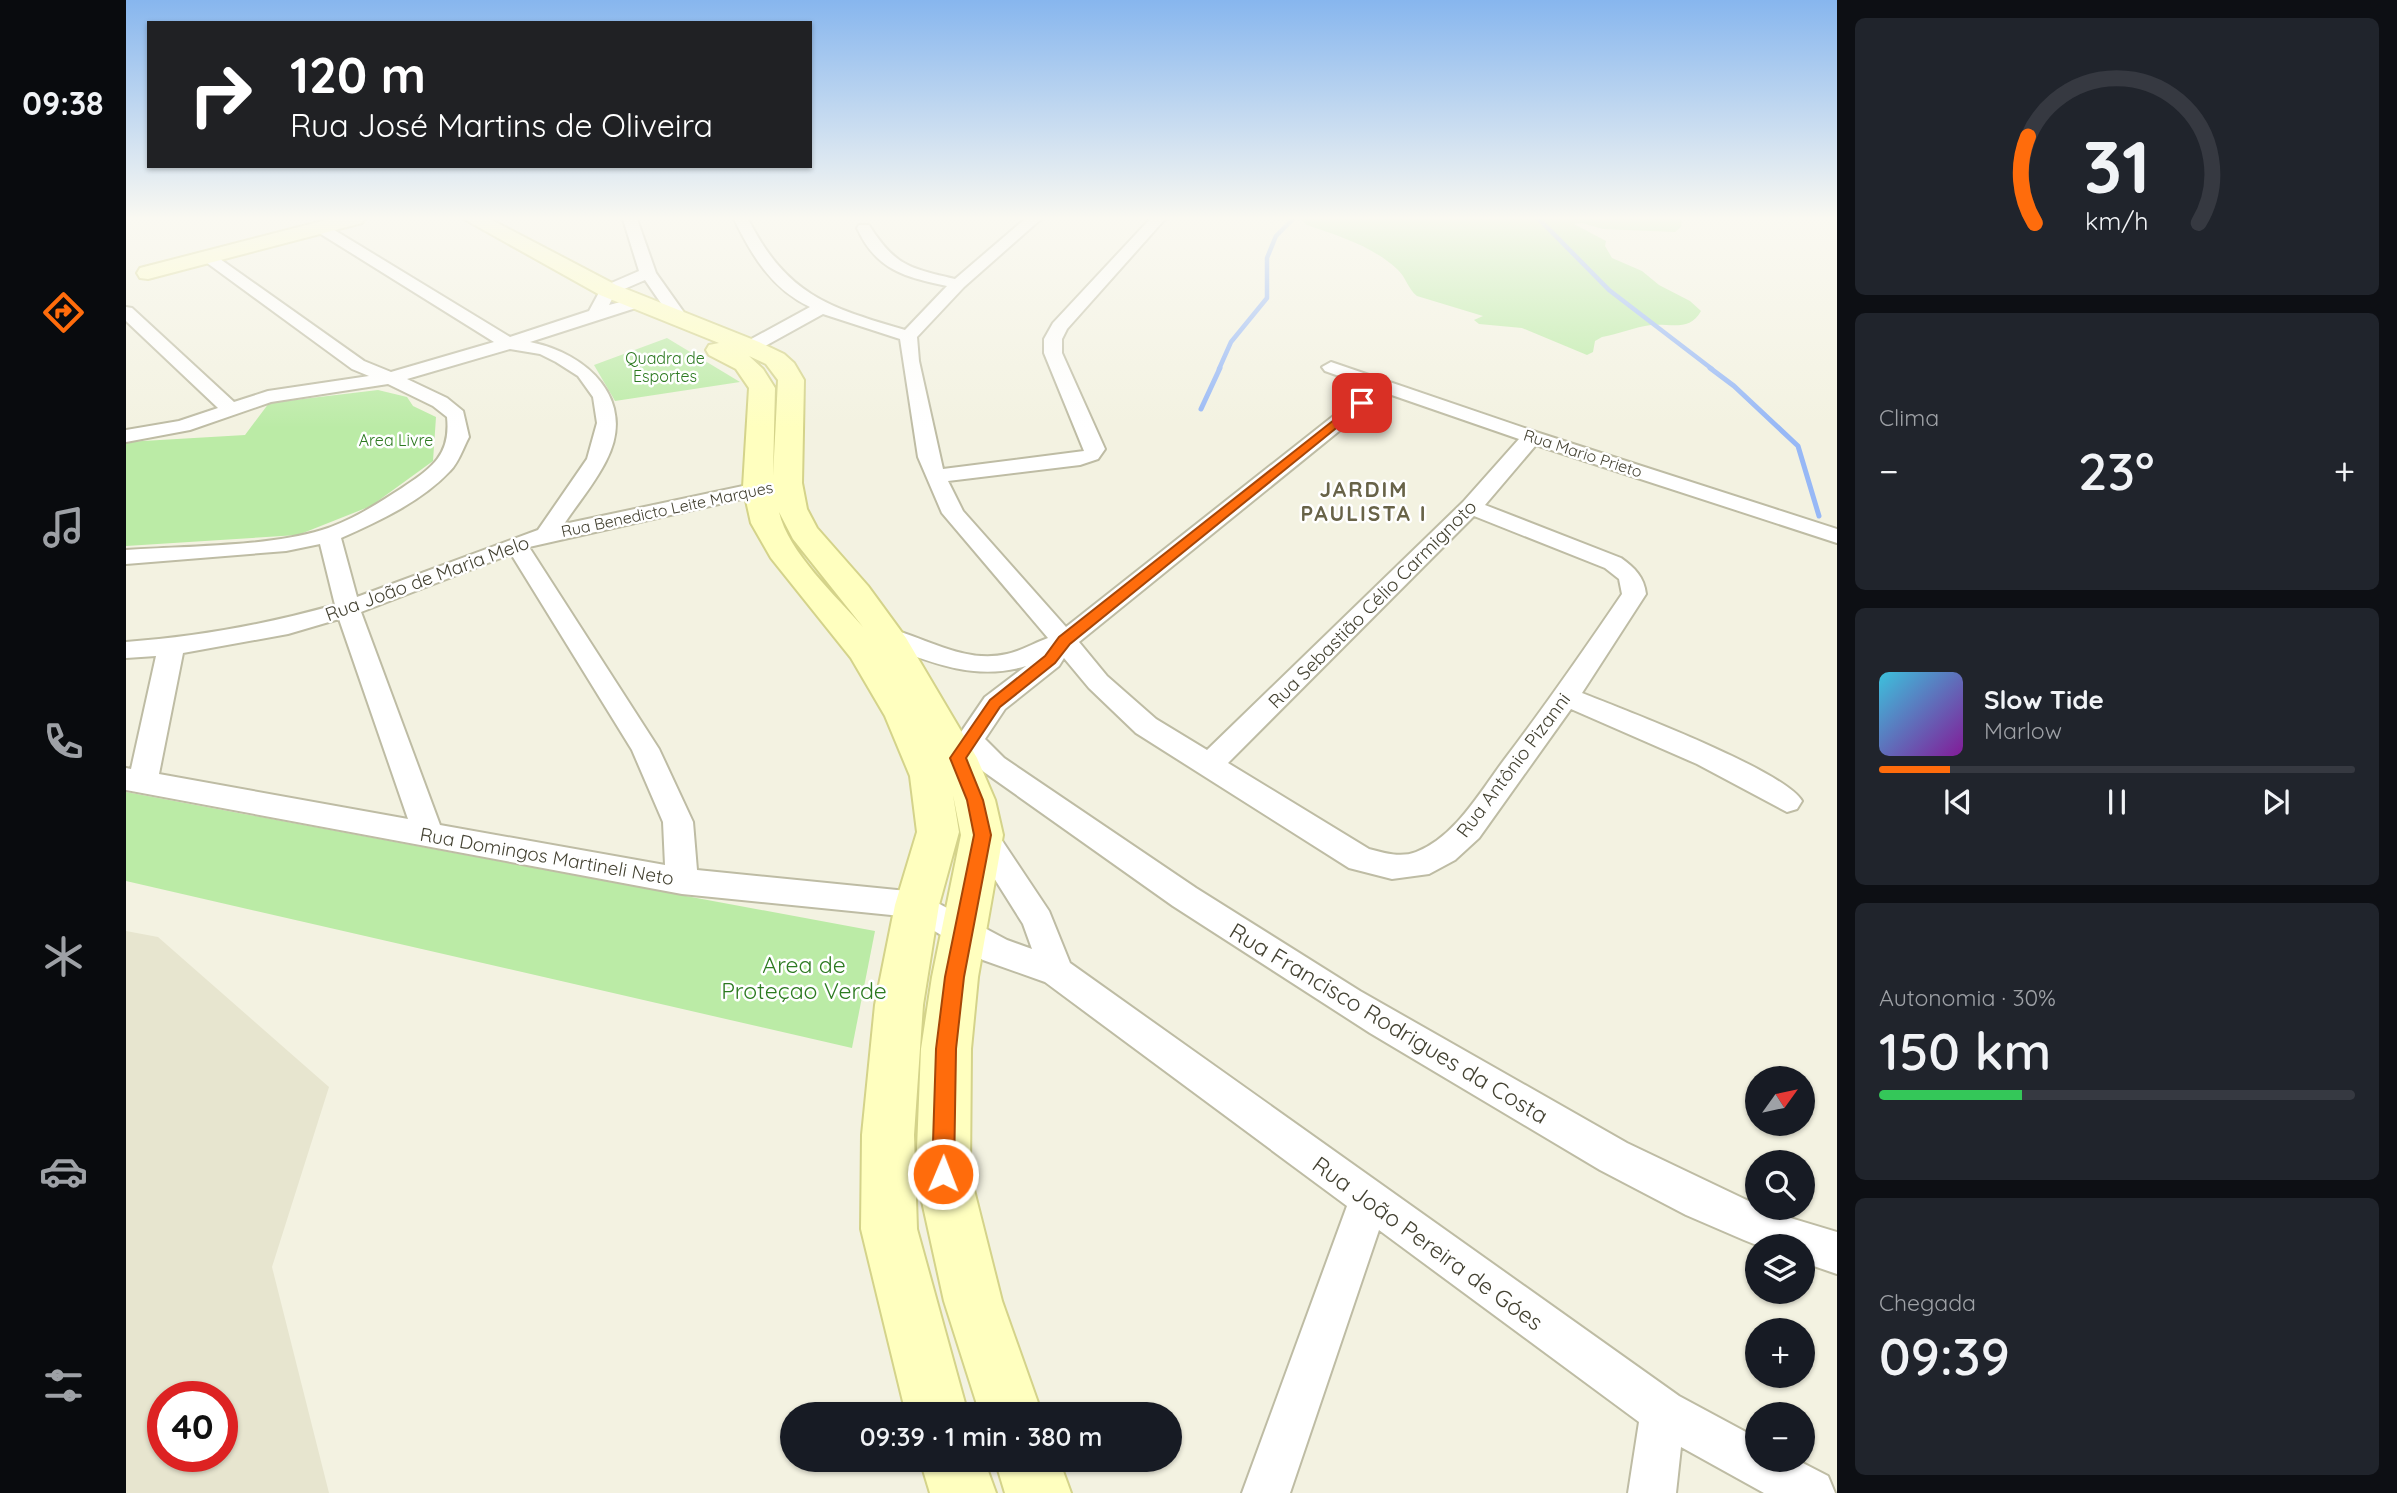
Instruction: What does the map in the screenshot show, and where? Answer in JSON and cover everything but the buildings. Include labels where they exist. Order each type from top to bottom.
[{"type":"street","points":[[126,557],[228,550],[329,536],[379,513],[425,482],[444,466],[459,437],[456,415],[440,402],[358,365],[252,289]]},
{"type":"street","points":[[424,289],[508,343]]},
{"type":"street","points":[[595,289],[743,362],[757,375],[762,388],[772,485],[792,509],[804,533],[856,593],[964,750],[982,835],[1038,919],[1057,972]]},
{"type":"street","points":[[599,289],[617,299],[750,346],[775,359],[785,368],[791,380],[766,523],[782,551],[865,652],[904,716],[930,776],[938,832],[917,905],[898,1018],[888,1135],[889,1229],[934,1402]]},
{"type":"street","points":[[617,299],[619,289]]},
{"type":"street","points":[[790,289],[821,308],[908,335],[953,289]]},
{"type":"street","points":[[935,477],[1080,459],[1091,455],[1095,449],[1053,353],[1053,339],[1059,327],[1094,289]]},
{"type":"street","points":[[126,436],[183,426],[229,408],[302,390],[390,378],[453,362],[617,299]]},
{"type":"street","points":[[750,346],[821,308]]},
{"type":"street","points":[[126,312],[229,408]]},
{"type":"street","name":"Rua Antônio Pizanni","points":[[908,335],[928,457],[953,513],[1065,640],[1098,682],[1146,726],[1360,859],[1391,867],[1418,865],[1444,852],[1468,830],[1566,697],[1634,594],[1634,582],[1613,563],[1471,508]]},
{"type":"street","name":"Rua João de Maria Melo","points":[[126,650],[171,647],[236,637],[348,610],[516,544],[546,535],[597,459],[607,423],[602,397],[584,372],[562,358],[545,351],[508,343]]},
{"type":"street","name":"Rua Mario Prieto","points":[[1331,367],[1532,437],[1837,536]]},
{"type":"street","points":[[964,750],[995,703],[1050,660],[1065,640],[1383,386]]},
{"type":"street","name":"Rua Sebastião Célio Carmignoto","points":[[1208,766],[1471,508],[1532,437]]},
{"type":"street","name":"Rua Benedicto Leite Marques","points":[[546,535],[772,485]]},
{"type":"street","points":[[329,536],[348,610],[429,835]]},
{"type":"street","points":[[516,544],[645,749],[678,822],[682,881]]},
{"type":"street","points":[[887,636],[938,655],[975,664],[1010,662],[1065,640]]},
{"type":"street","points":[[135,781],[171,647]]},
{"type":"street","points":[[1566,697],[1710,756],[1752,778],[1787,801]]},
{"type":"street","name":"Rua Francisco Rodrigues da Costa","points":[[964,750],[995,765],[1212,916],[1366,1013],[1606,1154],[1691,1198],[1783,1237],[1837,1253]]},
{"type":"street","name":"Rua Domingos Martineli Neto","points":[[135,781],[682,881],[917,905],[962,934],[1016,960],[1057,972]]},
{"type":"street","points":[[982,835],[962,934],[946,1049],[943,1174],[973,1301],[1007,1402]]},
{"type":"street","name":"Rua João Pereira de Góes","points":[[1057,972],[1663,1412],[1811,1493]]},
{"type":"street","points":[[1266,1493],[1369,1201]]},
{"type":"street","points":[[1652,1493],[1663,1412]]},
{"type":"street","points":[[956,1472],[964,1493]]},
{"type":"street","points":[[1031,1472],[1038,1493]]},
{"type":"shaded area","points":[[126,931],[158,937],[329,1087],[272,1267],[329,1493],[126,1493]]},
{"type":"green space","points":[[1666,289],[1690,301],[1701,311],[1696,318],[1685,324],[1651,325],[1602,337],[1595,341],[1593,352],[1587,355],[1522,328],[1479,324],[1474,320],[1483,316],[1417,296],[1411,290]]},
{"type":"green space","name":"Quadra de Esportes","points":[[667,338],[740,382],[615,401],[594,365]]},
{"type":"green space","name":"Area Livre","points":[[378,390],[407,397],[413,406],[436,417],[433,461],[371,506],[298,535],[126,546],[126,442],[245,435],[269,403]]},
{"type":"green space","name":"Area de Proteçao Verde","points":[[126,792],[875,931],[852,1048],[126,881]]},
{"type":"waterway","points":[[1219,369],[1231,342],[1267,298],[1267,289]]},
{"type":"waterway","points":[[1608,289],[1712,369]]},
{"type":"waterway","points":[[1201,409],[1220,368]]},
{"type":"waterway","points":[[1710,368],[1734,386],[1798,446],[1819,516]]},
{"type":"district","name":"JARDIM PAULISTA I","points":[[1364,501]]},
{"type":"route","points":[[943,1174],[946,1049],[955,977],[982,835],[975,800],[958,758],[995,703],[1018,682],[1050,660],[1065,640],[1362,403]]}]
